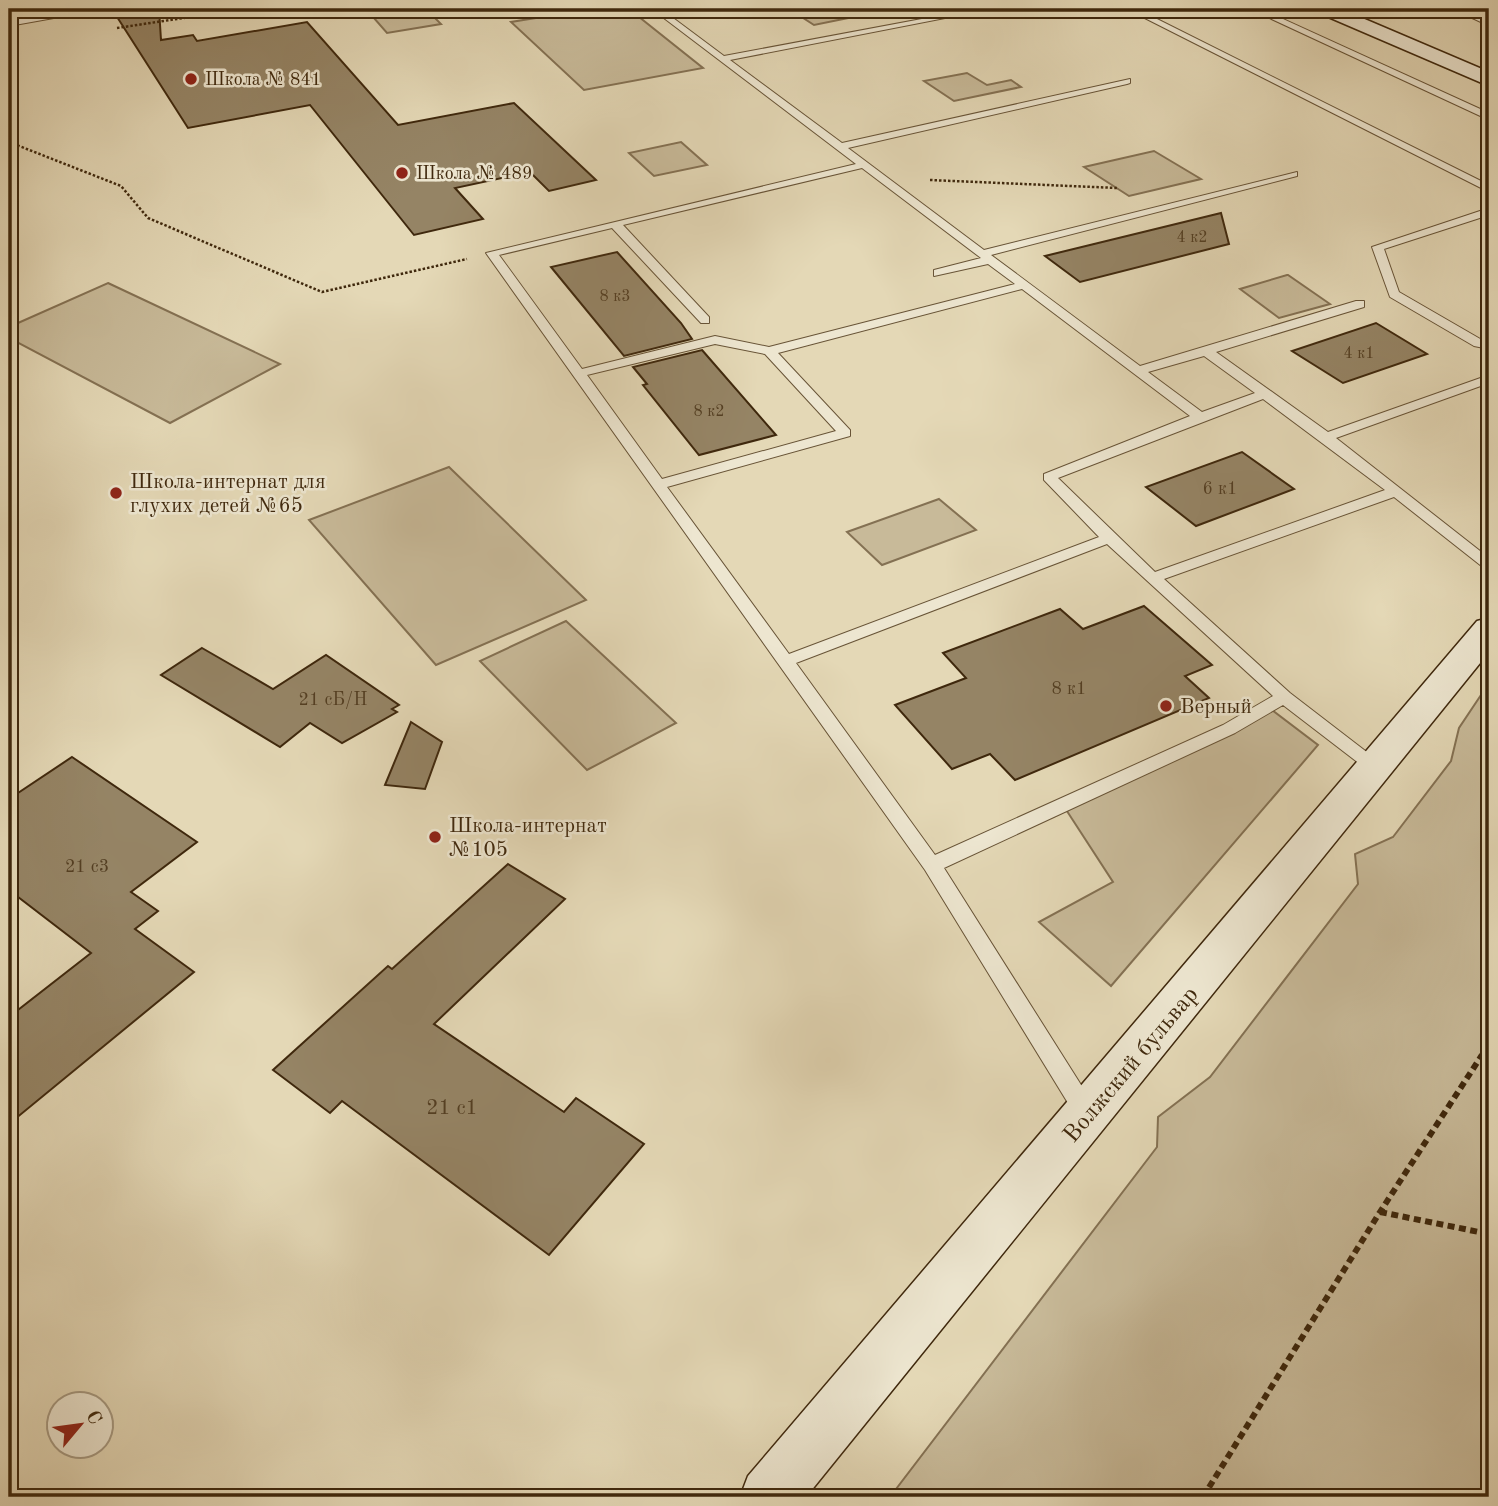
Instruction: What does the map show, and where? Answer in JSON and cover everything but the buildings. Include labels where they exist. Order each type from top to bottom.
[{"type":"main road","points":[[1326,9],[1489,80]]},
{"type":"main road","name":"Волжский бульвар","points":[[769,1497],[1489,629]]},
{"type":"lane","points":[[9,23],[100,9]]},
{"type":"lane","points":[[656,9],[1200,417]]},
{"type":"lane","points":[[722,58],[988,9]]},
{"type":"lane","points":[[1132,9],[1489,189]]},
{"type":"lane","points":[[1254,9],[1489,117]]},
{"type":"lane","points":[[1457,9],[1486,21]]},
{"type":"lane","points":[[839,147],[1127,82]]},
{"type":"lane","points":[[863,166],[492,253],[932,865],[1088,1115]]},
{"type":"lane","points":[[938,273],[985,257],[1293,174]]},
{"type":"lane","points":[[1486,342],[1394,294],[1378,247],[1489,211]]},
{"type":"lane","points":[[615,224],[705,320]]},
{"type":"lane","points":[[577,374],[715,340],[769,351],[1023,285]]},
{"type":"lane","points":[[1138,371],[1360,304]]},
{"type":"lane","points":[[657,485],[845,433],[769,351]]},
{"type":"lane","points":[[1206,351],[1326,437],[1489,565]]},
{"type":"lane","points":[[1326,437],[1489,379]]},
{"type":"lane","points":[[1265,394],[1049,477],[1109,538],[1284,697],[1376,767]]},
{"type":"lane","points":[[1153,578],[1397,491]]},
{"type":"lane","points":[[785,661],[1109,538]]},
{"type":"lane","points":[[932,865],[1229,729],[1284,697]]},
{"type":"path","points":[[105,30],[243,9]]},
{"type":"path","points":[[9,142],[121,186],[148,218],[322,292],[492,253]]},
{"type":"path","points":[[880,178],[1116,188]]},
{"type":"path","points":[[1203,1497],[1380,1212],[1489,1044]]},
{"type":"path","points":[[1380,1212],[1489,1234]]},
{"type":"shaded area","points":[[366,9],[426,9],[441,24],[387,33]]},
{"type":"shaded area","points":[[592,9],[629,9],[703,68],[584,90],[511,22]]},
{"type":"shaded area","points":[[845,9],[858,16],[814,25],[794,12]]},
{"type":"shaded area","points":[[967,73],[987,85],[1011,80],[1021,87],[954,101],[924,81]]},
{"type":"shaded area","points":[[681,142],[707,165],[654,176],[629,153]]},
{"type":"shaded area","points":[[1154,151],[1201,179],[1129,196],[1084,167]]},
{"type":"shaded area","points":[[1288,275],[1330,304],[1279,318],[1240,289]]},
{"type":"shaded area","points":[[108,283],[280,364],[170,423],[9,338],[9,327]]},
{"type":"shaded area","points":[[449,467],[586,600],[436,665],[309,520]]},
{"type":"shaded area","points":[[939,499],[976,530],[882,565],[847,532]]},
{"type":"shaded area","points":[[566,621],[676,723],[587,770],[480,661]]},
{"type":"shaded area","points":[[1489,683],[1489,1497],[890,1497],[1157,1147],[1158,1117],[1210,1077],[1358,884],[1355,854],[1393,837],[1451,761],[1459,728]]},
{"type":"shaded area","points":[[1268,707],[1318,745],[1111,986],[1039,922],[1113,882],[1063,805]]},
{"type":"place","name":"Школа № 841","points":[[191,79]]},
{"type":"place","name":"Школа № 489","points":[[402,173]]},
{"type":"place","name":"Школа-интернат для глухих детей №65","points":[[116,493]]},
{"type":"place","name":"Верный","points":[[1166,706]]},
{"type":"place","name":"Школа-интернат №105","points":[[435,837]]}]
